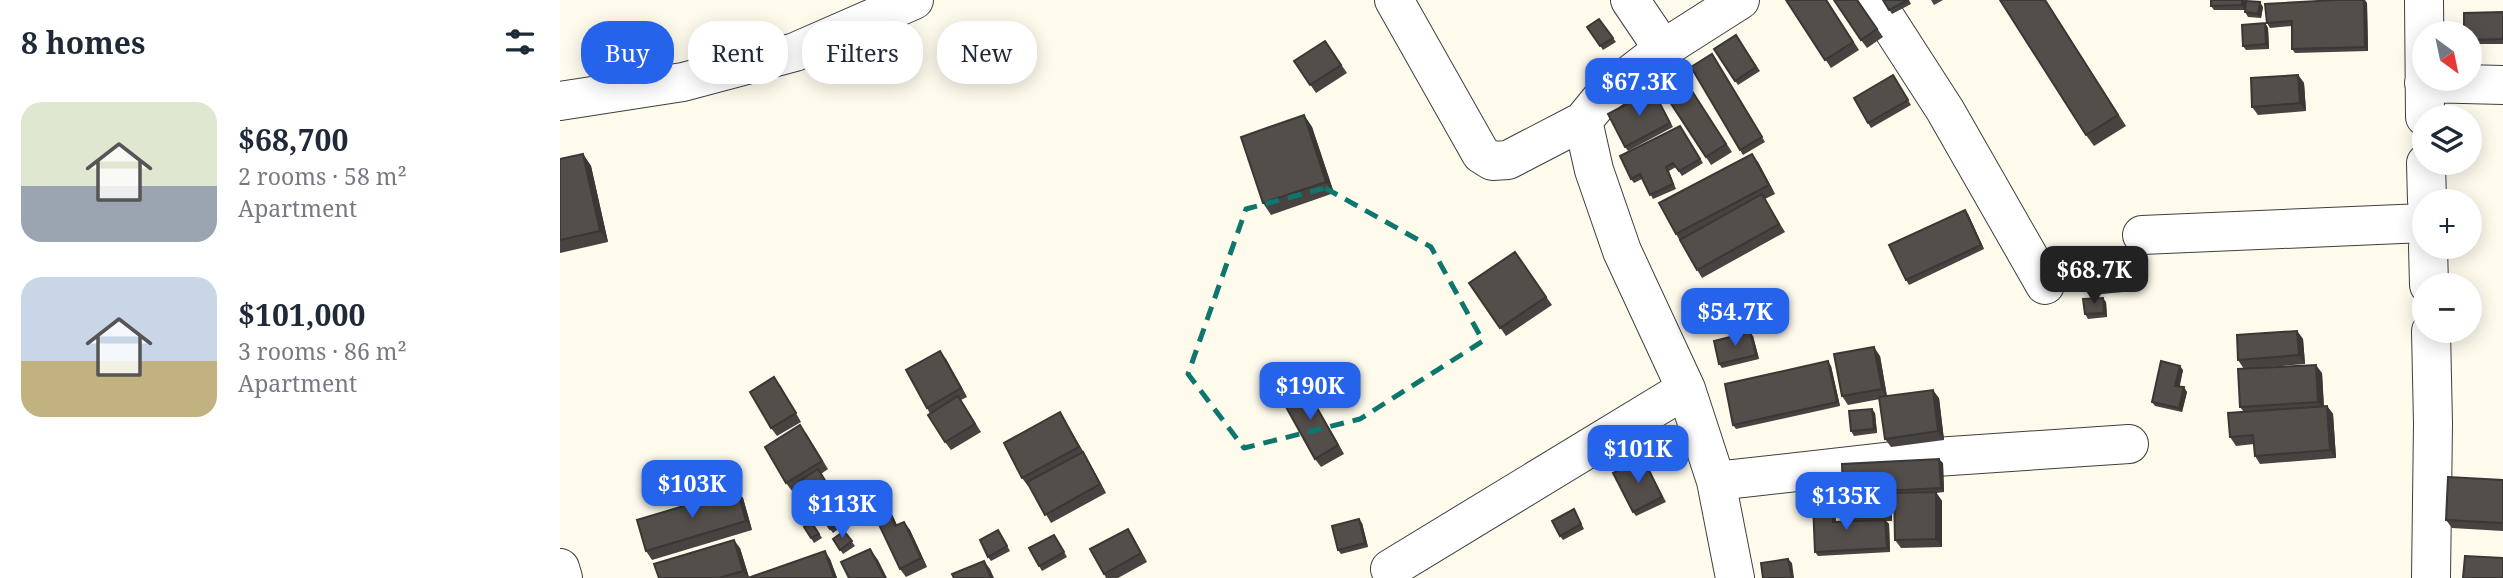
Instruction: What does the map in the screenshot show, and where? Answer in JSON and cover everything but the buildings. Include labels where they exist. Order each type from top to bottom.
[{"type":"street","points":[[560,101],[683,82],[794,52],[914,0]]},
{"type":"street","points":[[1394,0],[1480,154],[1492,160],[1508,160],[1583,121],[1605,94],[1663,49],[1740,0]]},
{"type":"street","points":[[1630,0],[1663,49]]},
{"type":"street","points":[[1874,0],[1945,110],[2045,285]]},
{"type":"street","points":[[2424,0],[2424,21]]},
{"type":"street","points":[[2482,60],[2503,59]]},
{"type":"street","points":[[2482,84],[2503,85]]},
{"type":"street","points":[[1583,121],[1594,170],[1622,251],[1686,389],[1716,481],[1735,578]]},
{"type":"street","points":[[2142,235],[2412,224]]},
{"type":"street","points":[[2431,343],[2431,578]]},
{"type":"street","points":[[1390,569],[1686,389]]},
{"type":"street","points":[[1716,481],[1921,458],[2129,444]]},
{"type":"street","points":[[560,568],[563,578]]},
{"type":"highlighted area","points":[[1325,188],[1431,247],[1483,341],[1360,419],[1244,448],[1188,374],[1246,209]]}]
